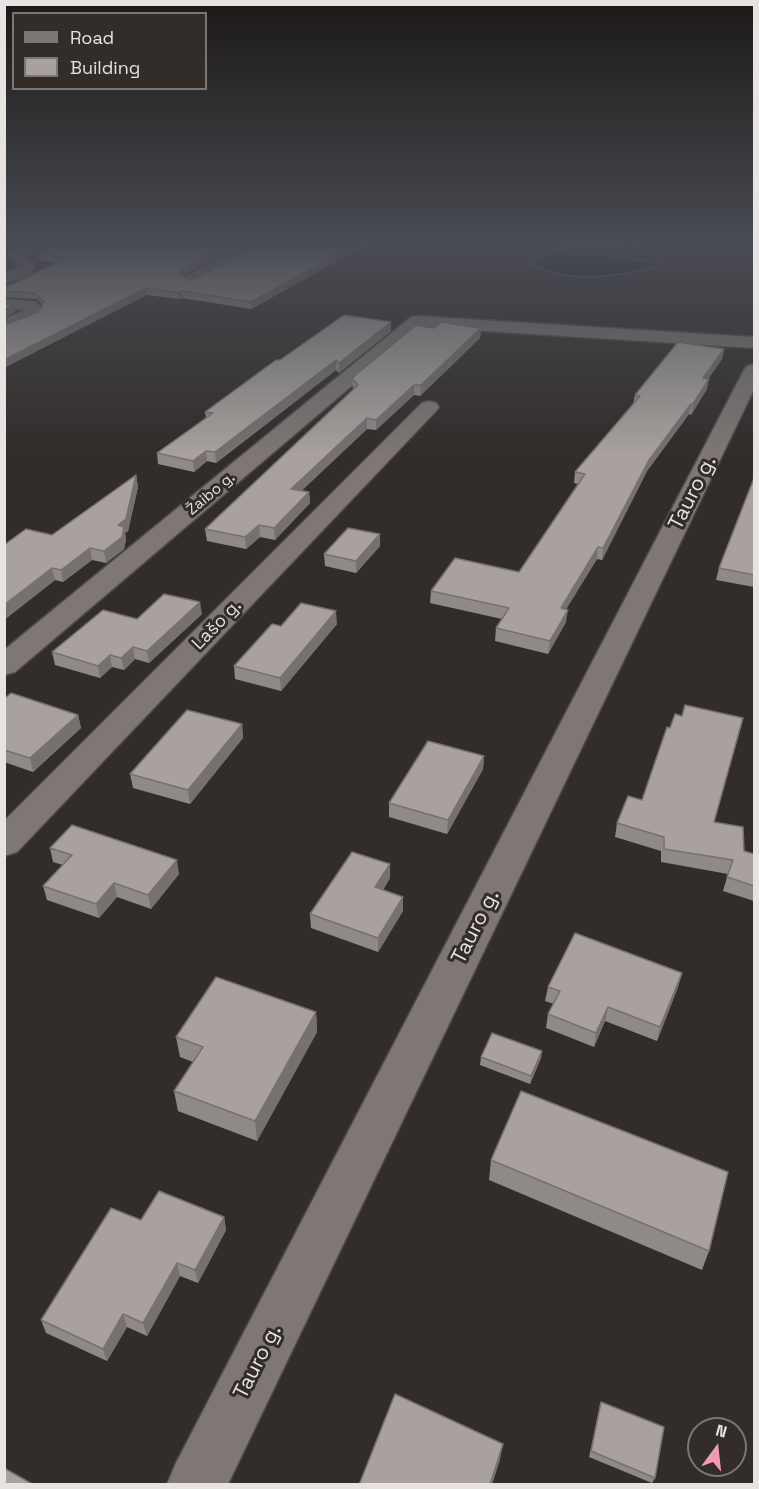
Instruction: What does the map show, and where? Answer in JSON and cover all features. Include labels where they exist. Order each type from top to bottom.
[{"type":"street","points":[[4,326],[27,315]]},
{"type":"street","name":"Žaibo g.","points":[[4,666],[417,321],[754,343]]},
{"type":"street","name":"Tauro g.","points":[[197,1485],[754,370]]},
{"type":"street","name":"Lašo g.","points":[[4,843],[429,407]]},
{"type":"building","points":[[29,315],[92,315],[4,360],[4,325]]},
{"type":"building","points":[[343,315],[391,322],[339,363],[336,360],[215,452],[206,451],[193,461],[157,453],[213,413],[205,412],[276,360],[280,360]]},
{"type":"building","points":[[441,322],[481,328],[421,385],[414,385],[376,420],[367,418],[291,489],[309,492],[274,528],[259,525],[245,537],[205,529],[358,385],[352,378],[416,325],[434,328]]},
{"type":"building","points":[[678,342],[724,349],[703,378],[709,379],[693,404],[649,460],[603,548],[598,547],[561,608],[568,610],[550,641],[496,628],[509,608],[431,591],[455,558],[519,572],[585,474],[575,472],[640,396],[635,395]]},
{"type":"building","points":[[136,475],[126,519],[118,525],[124,527],[122,537],[104,551],[90,548],[61,570],[52,568],[4,605],[4,545],[26,529],[52,535]]},
{"type":"building","points":[[754,478],[754,575],[719,568]]},
{"type":"building","points":[[348,528],[380,534],[356,561],[324,554]]},
{"type":"building","points":[[164,594],[200,602],[147,651],[133,647],[121,658],[110,655],[98,666],[52,652],[103,610],[137,619]]},
{"type":"building","points":[[301,603],[336,611],[280,678],[234,666],[272,624],[281,626]]},
{"type":"building","points":[[11,693],[78,715],[30,758],[4,750],[4,699]]},
{"type":"building","points":[[685,705],[743,718],[714,822],[743,827],[744,851],[754,854],[754,886],[727,877],[733,860],[664,849],[664,837],[617,823],[628,796],[642,800],[667,727],[670,728],[675,714],[682,716]]},
{"type":"building","points":[[187,710],[242,724],[188,790],[130,774]]},
{"type":"building","points":[[428,741],[484,756],[448,820],[389,803]]},
{"type":"building","points":[[72,825],[177,860],[148,895],[114,883],[96,904],[43,886],[72,855],[50,848]]},
{"type":"building","points":[[352,852],[390,864],[375,887],[403,897],[378,938],[310,914]]},
{"type":"building","points":[[575,933],[682,973],[660,1027],[608,1007],[596,1033],[548,1014],[560,991],[548,987]]},
{"type":"building","points":[[216,977],[316,1012],[255,1121],[174,1091],[203,1047],[176,1037]]},
{"type":"building","points":[[492,1033],[542,1051],[531,1076],[481,1057]]},
{"type":"building","points":[[521,1091],[728,1172],[709,1251],[491,1160]]},
{"type":"building","points":[[159,1191],[224,1217],[195,1270],[177,1263],[143,1323],[123,1314],[103,1349],[41,1320],[111,1208],[141,1220]]},
{"type":"building","points":[[395,1394],[503,1444],[490,1485],[359,1485]]},
{"type":"building","points":[[601,1402],[664,1427],[655,1478],[591,1451]]},
{"type":"building","points":[[4,1468],[34,1485],[4,1485]]}]
